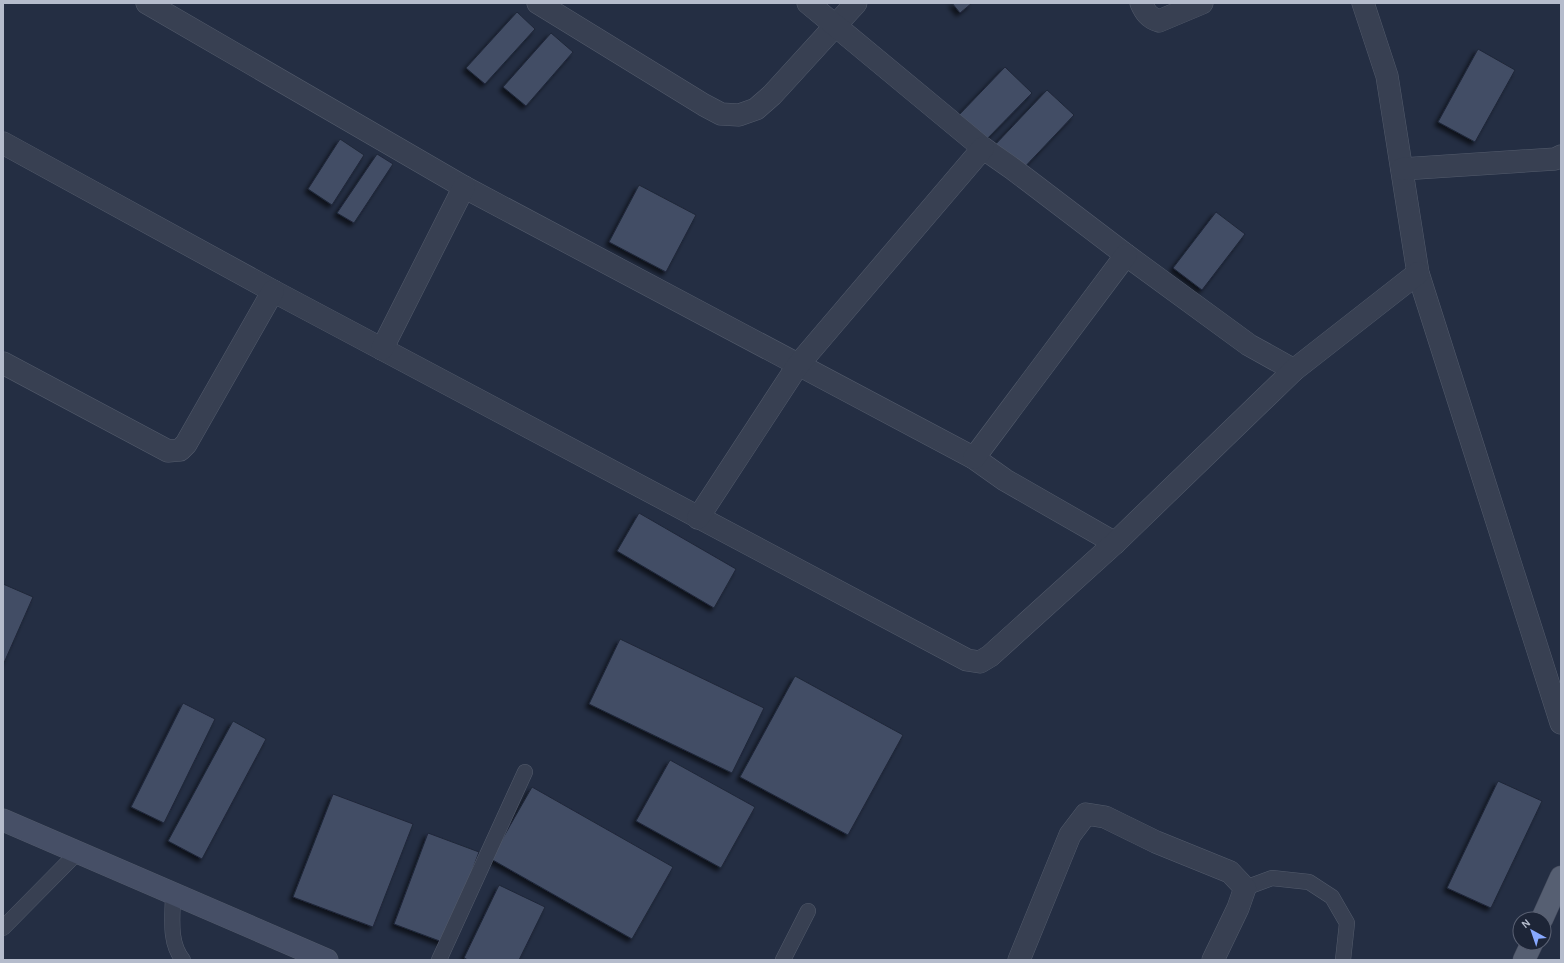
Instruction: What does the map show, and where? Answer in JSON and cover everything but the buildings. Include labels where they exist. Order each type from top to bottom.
[{"type":"main road","points":[[3,820],[319,958]]},
{"type":"main road","points":[[1546,911],[1561,877]]},
{"type":"street","points":[[147,3],[464,187],[974,458],[1005,480],[1115,543]]},
{"type":"street","points":[[538,3],[721,114],[739,115],[756,109],[772,95],[856,3]]},
{"type":"street","points":[[808,3],[983,148],[1249,345],[1294,370]]},
{"type":"street","points":[[1140,3],[1152,19],[1159,21],[1202,3]]},
{"type":"street","points":[[1363,3],[1387,76],[1418,274],[1561,724]]},
{"type":"street","points":[[3,143],[273,291],[698,518],[967,660],[980,662],[990,656],[1115,543],[1294,370],[1418,274]]},
{"type":"street","points":[[698,518],[798,365],[983,148]]},
{"type":"street","points":[[1402,169],[1555,159],[1561,156]]},
{"type":"street","points":[[382,349],[464,187]]},
{"type":"street","points":[[974,458],[1126,255]]},
{"type":"street","points":[[3,363],[168,451],[180,450],[186,444],[273,291]]},
{"type":"street","points":[[1019,960],[1070,835],[1086,814],[1105,817],[1156,842],[1230,872],[1245,888],[1238,908],[1213,960]]},
{"type":"lane","points":[[439,960],[525,772]]},
{"type":"lane","points":[[3,928],[78,852]]},
{"type":"lane","points":[[1245,888],[1272,878],[1309,882],[1332,897],[1347,923],[1343,960]]},
{"type":"lane","points":[[173,893],[173,940],[183,960]]},
{"type":"lane","points":[[783,960],[808,911]]}]
